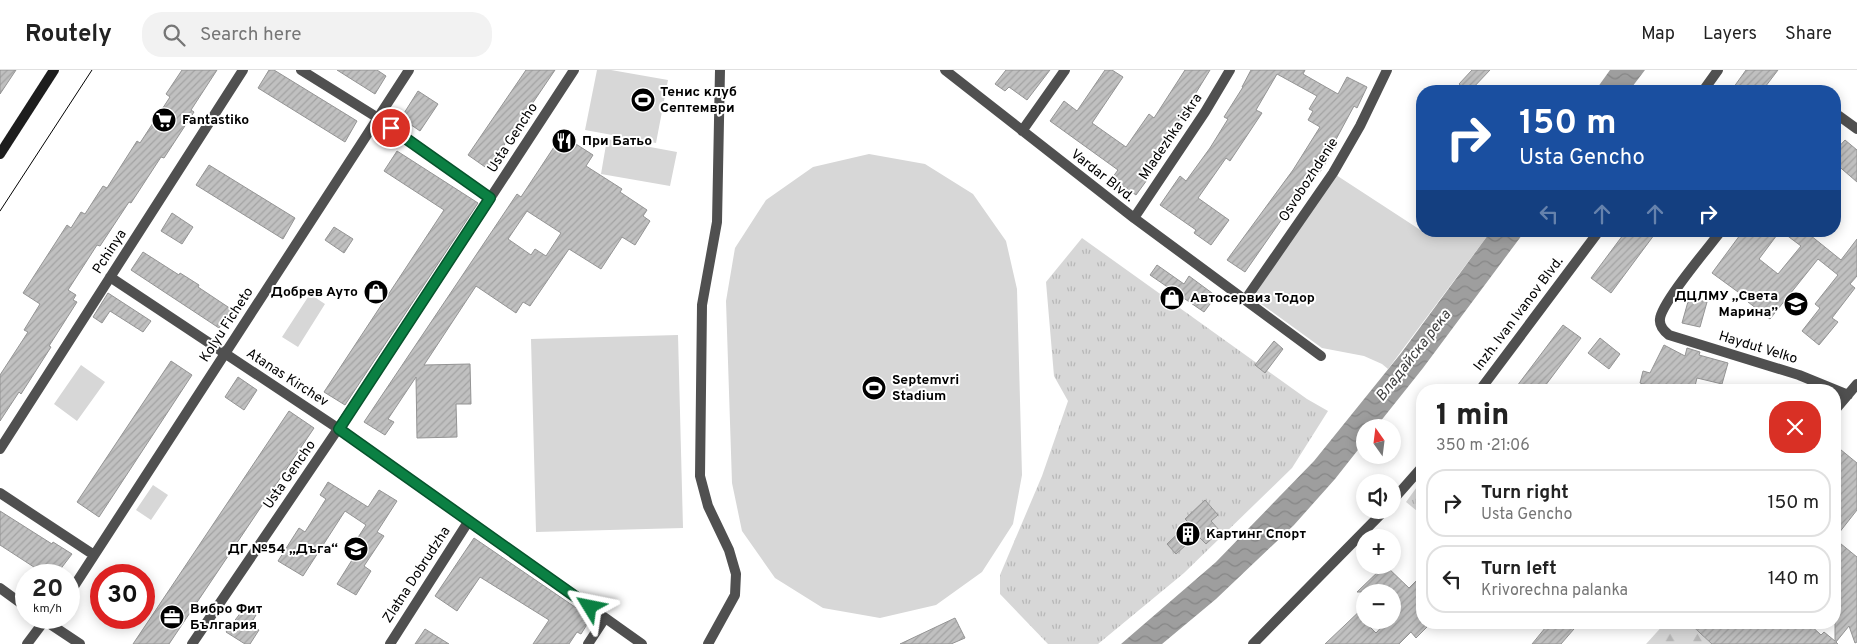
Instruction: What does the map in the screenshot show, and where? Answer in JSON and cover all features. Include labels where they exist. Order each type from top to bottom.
[{"type":"main road","points":[[0,154],[54,70]]},
{"type":"street","name":"Pchinya","points":[[0,448],[243,70]]},
{"type":"street","points":[[301,70],[378,118],[490,198]]},
{"type":"street","name":"Kolyu Ficheto","points":[[80,577],[409,70]]},
{"type":"street","name":"Usta Gencho","points":[[192,644],[339,429],[574,70]]},
{"type":"street","points":[[708,644],[735,596],[736,574],[729,550],[708,506],[700,476],[702,305],[717,222],[720,70]]},
{"type":"street","name":"Vardar Blvd.","points":[[945,70],[1134,218],[1322,356]]},
{"type":"street","points":[[1022,131],[1064,70]]},
{"type":"street","name":"Mladezhka iskra","points":[[1134,218],[1206,112],[1230,70]]},
{"type":"street","name":"Osvobozhdenie","points":[[1245,300],[1333,173],[1360,126],[1387,70]]},
{"type":"street","points":[[1707,85],[1718,70]]},
{"type":"street","points":[[1841,117],[1857,129]]},
{"type":"street","name":"Inzh. Ivan Ivanov Blvd.","points":[[1484,384],[1595,237]]},
{"type":"street","name":"Haydut Velko","points":[[1716,237],[1667,302],[1660,318],[1662,328],[1669,335],[1799,375],[1821,384]]},
{"type":"street","name":"Atanas Kirchev","points":[[110,278],[339,429],[642,644]]},
{"type":"street","points":[[1841,403],[1857,384]]},
{"type":"street","name":"Haydut Velko","points":[[1841,392],[1848,395]]},
{"type":"street","points":[[1401,491],[1416,474]]},
{"type":"street","points":[[0,494],[94,555]]},
{"type":"street","points":[[1253,644],[1376,519]]},
{"type":"street","name":"Zlatna Dobrudzha","points":[[390,644],[468,522]]},
{"type":"street","points":[[0,588],[15,599]]},
{"type":"street","points":[[588,644],[605,618]]},
{"type":"street","points":[[26,644],[39,629]]},
{"type":"street","points":[[59,629],[80,644]]},
{"type":"green space","points":[[597,70],[611,70],[668,80],[656,143],[585,130]]},
{"type":"green space","points":[[607,139],[677,152],[670,186],[601,174]]},
{"type":"green space","name":"Septemvri Stadium","points":[[869,154],[925,164],[973,194],[1006,241],[1017,289],[1022,475],[1013,524],[982,572],[936,605],[880,618],[823,608],[775,578],[742,531],[732,483],[726,301],[735,248],[766,200],[813,167]]},
{"type":"green space","points":[[1333,173],[1416,227],[1416,237],[1487,237],[1388,369],[1382,364],[1364,356],[1322,348],[1253,298]]},
{"type":"green space","points":[[1082,238],[1307,399],[1328,411],[1292,468],[1184,573],[1098,644],[1048,644],[1000,594],[1000,575],[1042,476],[1068,401],[1054,376],[1046,282]]},
{"type":"green space","points":[[310,294],[325,304],[298,347],[282,337]]},
{"type":"green space","points":[[678,335],[683,528],[536,532],[531,339]]},
{"type":"green space","points":[[81,365],[105,382],[77,421],[54,404]]},
{"type":"green space","points":[[153,485],[168,495],[151,520],[136,510]]},
{"type":"green space","points":[[1416,488],[1416,510],[1406,502]]},
{"type":"green space","points":[[1660,629],[1695,629],[1712,644],[1646,644]]},
{"type":"water","points":[[1610,70],[1645,70],[1634,85],[1599,85]]},
{"type":"water","name":"Владайска река","points":[[1487,237],[1521,237],[1423,368],[1382,419],[1356,419],[1356,452],[1294,525],[1216,599],[1162,644],[1121,644],[1216,562],[1314,461],[1402,352]]},
{"type":"building","points":[[0,70],[16,70],[0,94]]},
{"type":"building","points":[[182,70],[217,70],[191,110],[194,112],[164,158],[161,157],[100,246],[97,245],[68,290],[76,295],[73,300],[77,302],[21,394],[19,392],[0,421],[0,375],[28,332],[24,330],[40,304],[23,293],[67,225],[71,228],[81,212],[85,214],[103,186],[107,188],[137,141],[140,143],[170,97],[166,94]]},
{"type":"building","points":[[269,70],[274,70],[357,121],[345,142],[258,88]]},
{"type":"building","points":[[337,70],[377,70],[386,76],[375,94]]},
{"type":"building","points":[[526,70],[555,70],[488,169],[468,155]]},
{"type":"building","points":[[1006,70],[1050,70],[1027,100],[1009,87],[1005,91],[995,84]]},
{"type":"building","points":[[1105,70],[1112,70],[1123,77],[1092,123],[1126,147],[1149,114],[1154,118],[1185,70],[1210,70],[1149,165],[1155,169],[1136,195],[1112,178],[1118,170],[1050,121],[1064,101],[1077,111]]},
{"type":"building","points":[[1251,70],[1305,70],[1303,74],[1338,94],[1347,77],[1367,87],[1357,108],[1354,106],[1334,143],[1337,145],[1318,175],[1314,173],[1245,272],[1227,260],[1293,170],[1320,127],[1308,120],[1313,111],[1309,109],[1317,96],[1277,74],[1256,110],[1262,113],[1230,161],[1226,158],[1198,198],[1229,220],[1211,245],[1194,233],[1196,230],[1160,205],[1180,176],[1186,181],[1210,148],[1228,119],[1224,117],[1243,87]]},
{"type":"building","points":[[1472,70],[1490,70],[1476,85],[1459,84]]},
{"type":"building","points":[[1746,70],[1778,70],[1767,85],[1735,85]]},
{"type":"building","points":[[418,91],[438,104],[420,131],[401,118]]},
{"type":"building","points":[[565,137],[593,155],[586,166],[622,189],[620,192],[647,210],[643,216],[650,221],[635,245],[622,237],[601,269],[569,249],[530,306],[523,302],[516,313],[476,286],[424,365],[470,364],[471,404],[456,404],[457,437],[417,438],[416,377],[388,419],[394,422],[385,435],[364,422],[517,194],[521,197],[556,144],[559,146]],"holes":[[[527,211],[561,233],[546,256],[535,249],[531,255],[508,239]]]},
{"type":"building","points":[[1845,140],[1857,150],[1857,182],[1841,168],[1841,144]]},
{"type":"building","points":[[397,151],[478,203],[345,405],[324,392],[444,210],[384,171]]},
{"type":"building","points":[[209,165],[295,218],[283,239],[196,185]]},
{"type":"building","points":[[172,213],[193,227],[182,244],[161,231]]},
{"type":"building","points":[[334,227],[353,239],[344,253],[325,240]]},
{"type":"building","points":[[1622,237],[1653,237],[1611,293],[1591,278]]},
{"type":"building","points":[[1739,237],[1776,237],[1759,259],[1778,274],[1801,246],[1789,237],[1812,237],[1841,260],[1857,239],[1857,276],[1850,284],[1855,288],[1832,318],[1838,322],[1819,345],[1802,331],[1820,308],[1815,304],[1838,275],[1818,259],[1770,319],[1748,302],[1749,300],[1712,273]]},
{"type":"building","points":[[143,252],[179,275],[180,273],[199,285],[198,287],[231,309],[219,328],[131,270]]},
{"type":"building","points":[[1157,265],[1184,284],[1189,276],[1216,296],[1204,312],[1150,275]]},
{"type":"building","points":[[108,293],[151,321],[143,332],[110,311],[102,323],[93,317]]},
{"type":"building","points":[[1689,298],[1707,302],[1700,327],[1682,323]]},
{"type":"building","points":[[1563,325],[1581,338],[1546,384],[1519,384]]},
{"type":"building","points":[[1600,338],[1620,354],[1609,369],[1588,353]]},
{"type":"building","points":[[1274,341],[1283,349],[1265,373],[1255,365]]},
{"type":"building","points":[[1664,345],[1685,356],[1687,348],[1700,352],[1699,355],[1728,363],[1722,384],[1697,378],[1696,384],[1640,383],[1643,371],[1650,373]]},
{"type":"building","points":[[171,361],[192,375],[99,517],[77,502]]},
{"type":"building","points":[[238,377],[257,390],[244,410],[225,397]]},
{"type":"building","points":[[289,411],[314,428],[169,644],[133,644],[143,629],[155,629],[155,611]]},
{"type":"building","points":[[1841,450],[1857,463],[1857,510],[1841,530]]},
{"type":"building","points":[[328,482],[368,507],[379,490],[397,501],[377,532],[384,536],[364,566],[371,571],[356,595],[337,584],[352,560],[346,556],[366,525],[345,511],[303,576],[278,561],[299,528],[305,532],[326,499],[320,495]]},
{"type":"building","name":"Картинг Спорт","points":[[1205,500],[1218,515],[1211,521],[1220,531],[1206,544],[1197,535],[1176,554],[1167,544],[1189,523],[1185,519]]},
{"type":"building","points":[[0,511],[52,544],[53,542],[72,554],[64,564],[29,564],[0,545]]},
{"type":"building","points":[[474,538],[591,618],[581,634],[577,632],[569,644],[533,644],[549,620],[480,577],[457,611],[435,596]]},
{"type":"building","points":[[1841,544],[1857,557],[1857,642],[1855,643],[1849,626],[1836,642],[1838,644],[1712,644],[1696,629],[1815,629],[1821,635],[1824,632],[1835,641],[1835,629],[1841,629]]},
{"type":"building","points":[[1376,574],[1394,574],[1409,588],[1416,581],[1416,629],[1425,629],[1416,638],[1411,632],[1399,644],[1325,644],[1356,615],[1356,629],[1372,629],[1376,633],[1380,629],[1401,629],[1401,584],[1365,584]]},
{"type":"building","points":[[245,607],[256,615],[250,625],[259,630],[250,644],[245,644],[226,632]]},
{"type":"building","points":[[955,618],[965,638],[951,644],[900,644]]},
{"type":"building","points":[[425,629],[449,644],[415,644]]},
{"type":"building","points":[[1544,629],[1574,629],[1561,644],[1532,644]]},
{"type":"tram line","points":[[0,211],[92,70]]},
{"type":"place","name":"Тенис клуб Септември","points":[[643,100]]},
{"type":"place","name":"Fantastiko","points":[[164,120]]},
{"type":"place","name":"При Батьо","points":[[564,141]]},
{"type":"place","name":"Добрев Ауто","points":[[376,292]]},
{"type":"place","name":"Автосервиз Тодор","points":[[1172,298]]},
{"type":"place","name":"ДЦЛМУ „Света Марина”","points":[[1796,304]]},
{"type":"place","name":"Septemvri Stadium","points":[[874,388]]},
{"type":"place","name":"Картинг Спорт","points":[[1188,534]]},
{"type":"place","name":"ДГ №54 „Дъга“","points":[[356,549]]},
{"type":"place","name":"Вибро Фит България","points":[[172,617]]},
{"type":"route","points":[[391,128],[490,198],[339,429],[590,607]]}]
